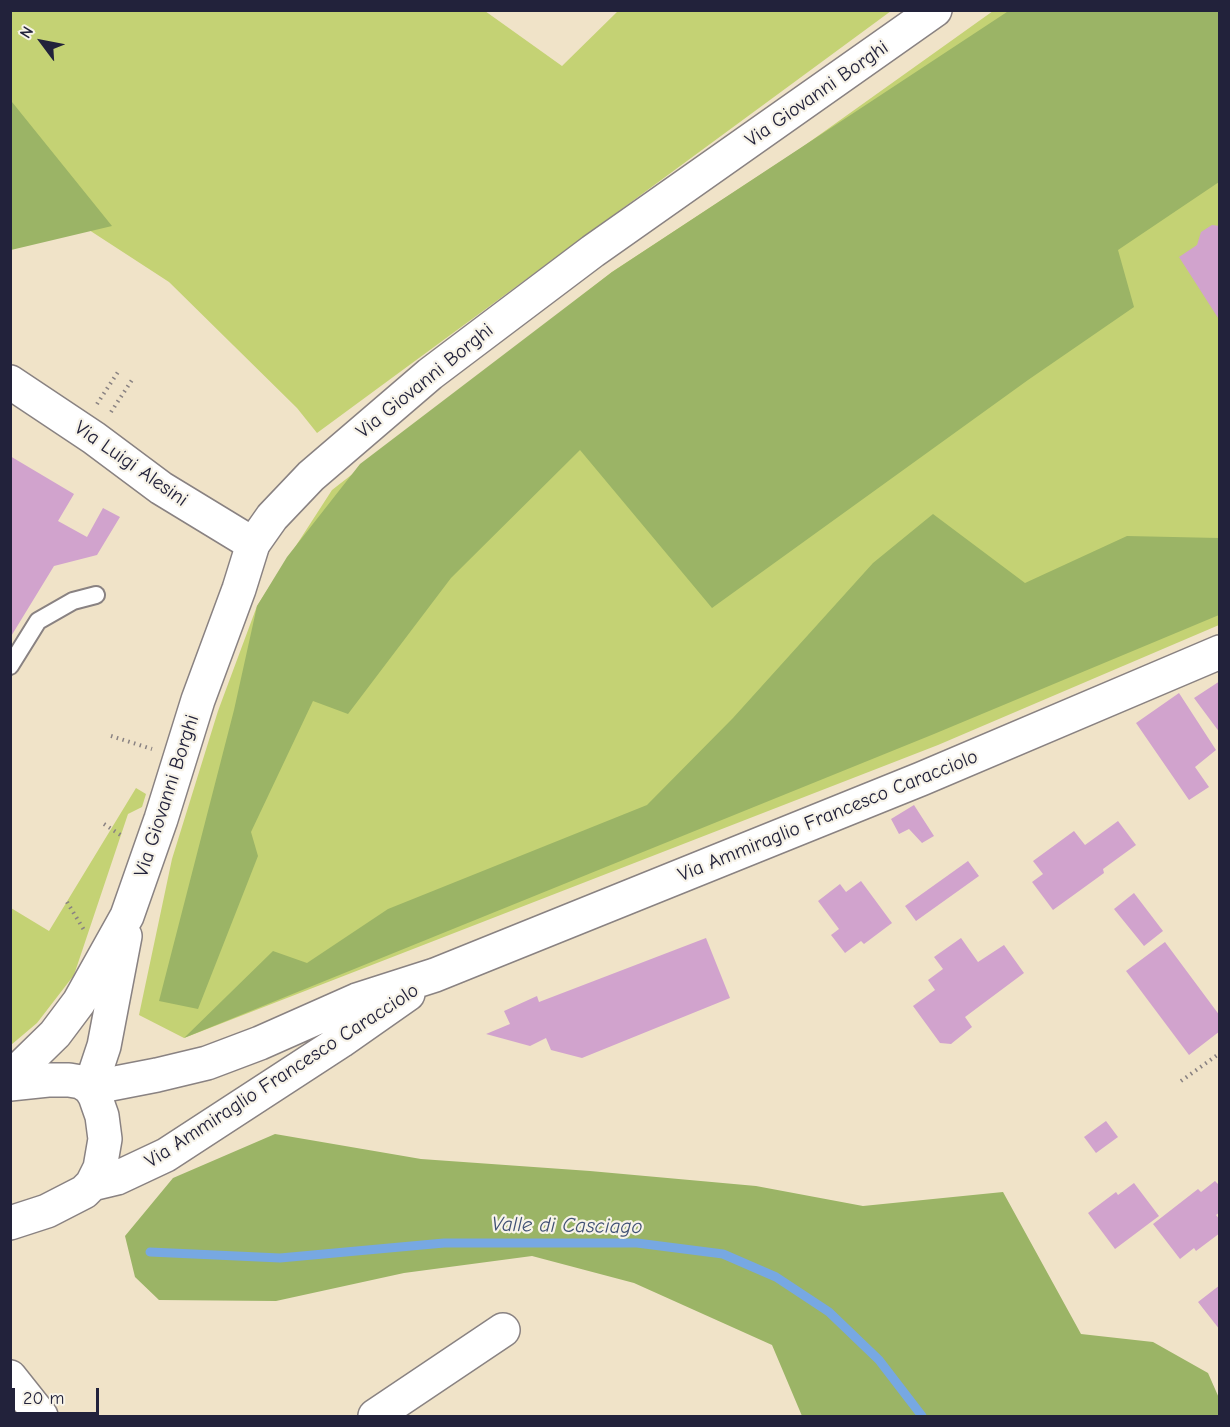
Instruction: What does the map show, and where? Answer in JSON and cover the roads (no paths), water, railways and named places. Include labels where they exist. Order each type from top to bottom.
[{"type":"main road","name":"Via Giovanni Borghi","points":[[10,1078],[56,1034],[73,1010],[127,916],[161,819],[178,758],[253,544],[272,518],[310,476],[430,374],[593,252],[935,10]]},
{"type":"main road","name":"Via Luigi Alesini","points":[[10,382],[94,438],[161,488],[253,544]]},
{"type":"main road","name":"Via Ammiraglio Francesco Caracciolo","points":[[90,1088],[207,1063],[260,1043],[357,1000],[435,975],[921,779],[1220,652]]},
{"type":"main road","name":"Via Giovanni Borghi","points":[[90,1088],[104,1046],[127,916]]},
{"type":"main road","name":"Via Ammiraglio Francesco Caracciolo","points":[[92,1184],[117,1178],[166,1155],[341,1041],[435,975]]},
{"type":"main road","name":"Via Ammiraglio Francesco Caracciolo","points":[[104,1046],[108,1055],[118,1064],[135,1072],[157,1075]]},
{"type":"main road","points":[[10,1084],[48,1080],[81,1082],[90,1088],[95,1096],[102,1116],[105,1139],[100,1168],[92,1184],[73,1199],[11,1224]]},
{"type":"main road","points":[[375,1416],[503,1330]]},
{"type":"main road","points":[[10,1377],[41,1416]]},
{"type":"lane","points":[[10,666],[38,621],[74,601],[96,595]]},
{"type":"waterway","name":"Valle di Casciago","points":[[150,1252],[280,1258],[444,1243],[637,1243],[723,1254],[776,1277],[829,1312],[879,1360],[922,1416]]}]
